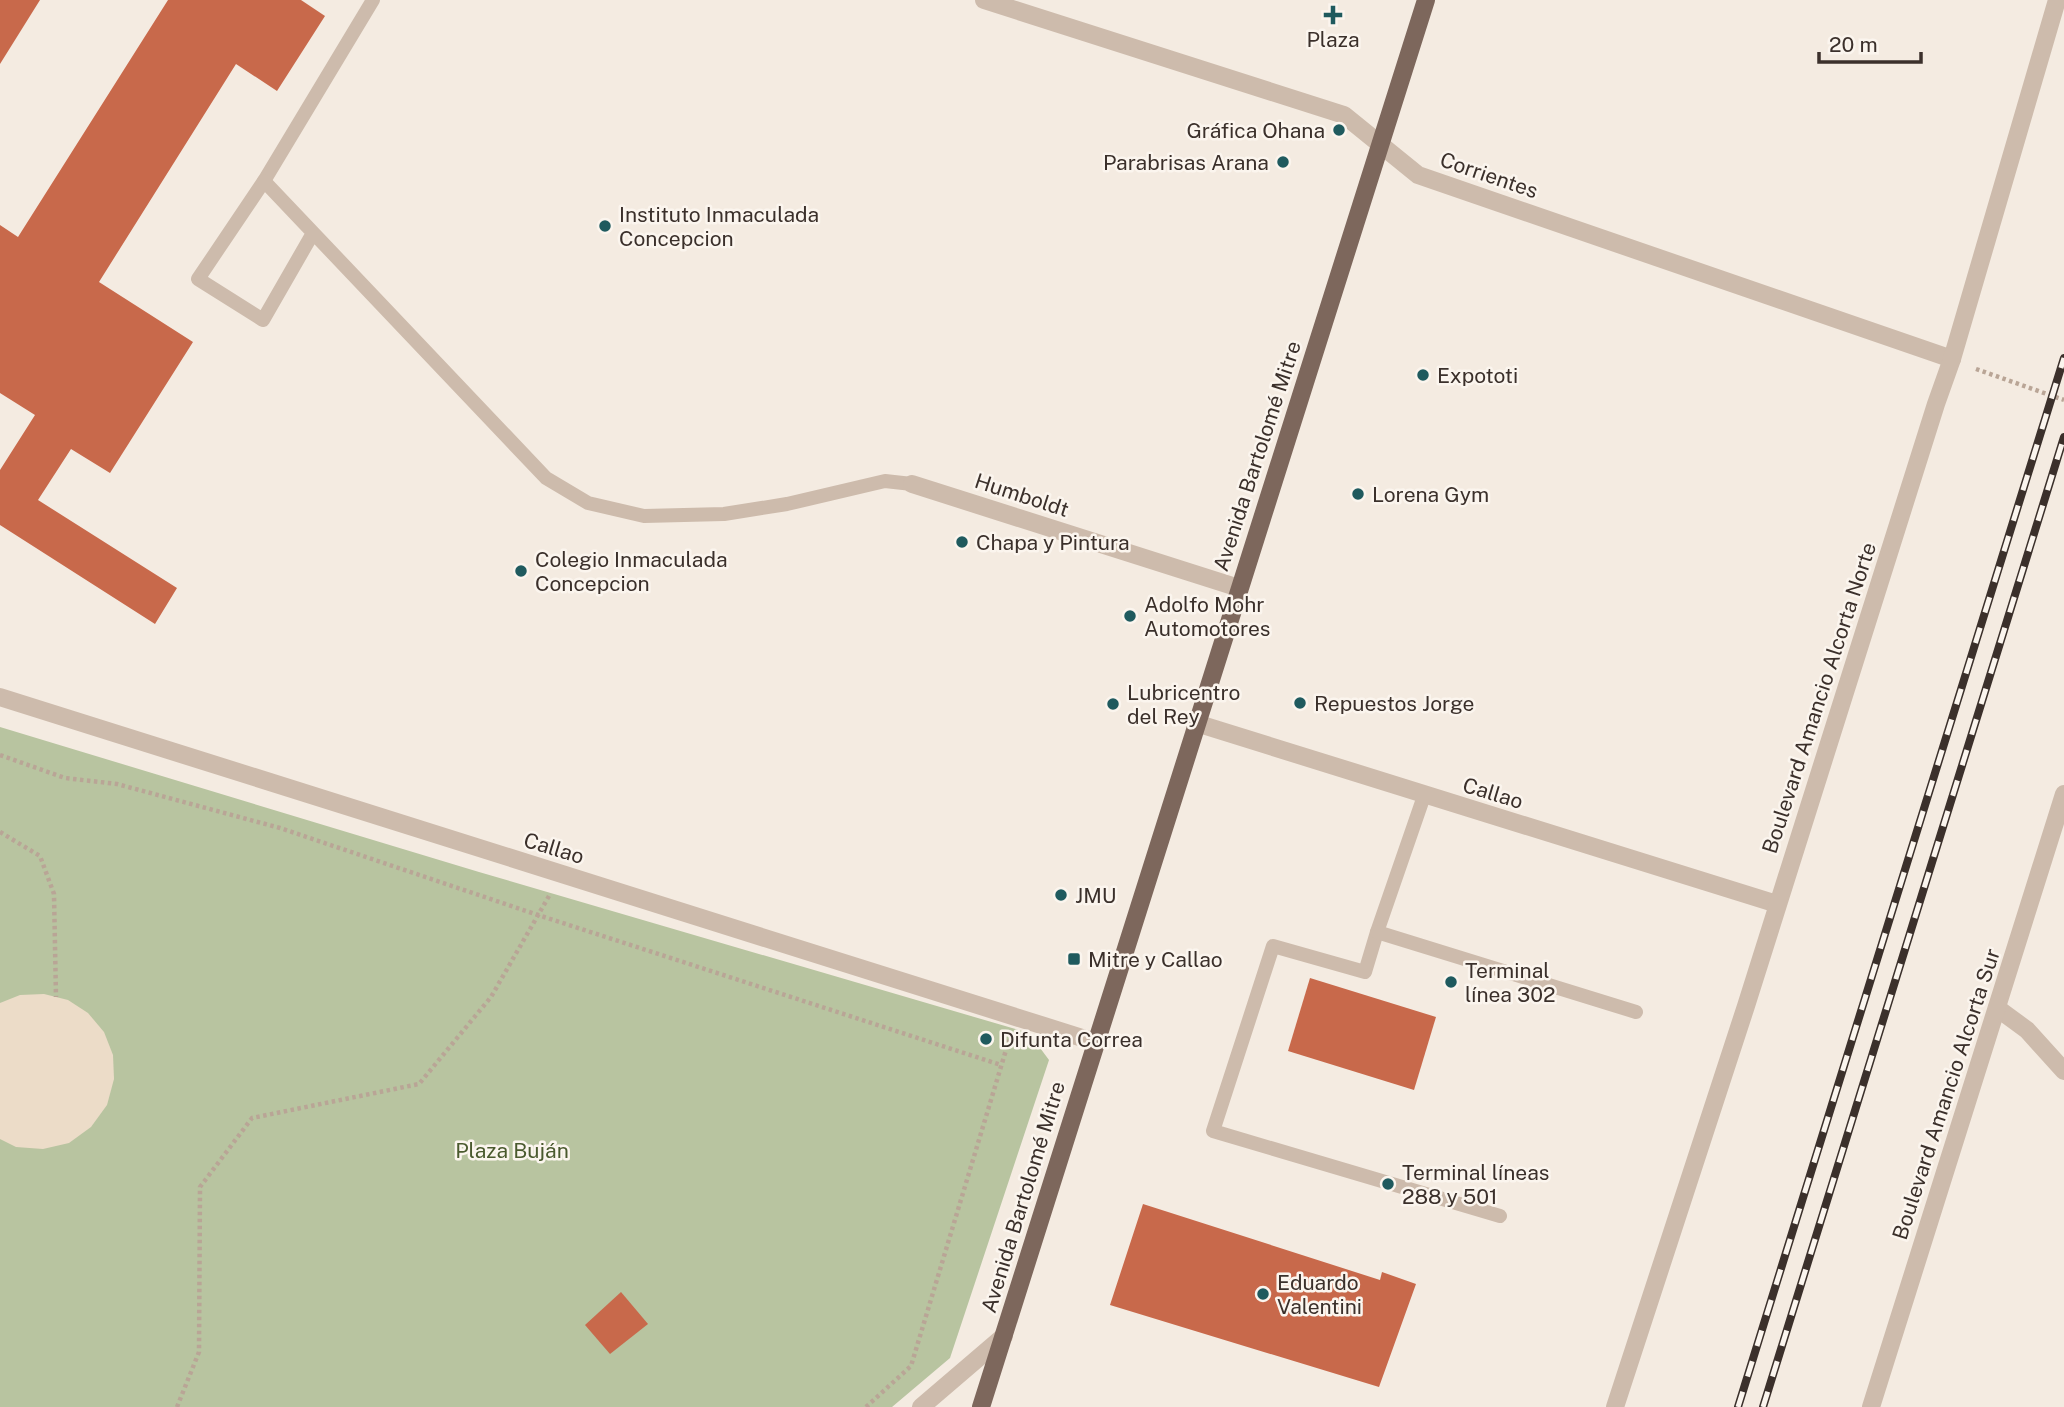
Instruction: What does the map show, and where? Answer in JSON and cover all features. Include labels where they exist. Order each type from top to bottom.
[{"type":"main road","name":"Avenida Bartolomé Mitre","points":[[981,1407],[1426,0]]},
{"type":"street","name":"Corrientes","points":[[984,0],[1345,115],[1418,175],[1952,359]]},
{"type":"street","name":"Boulevard Amancio Alcorta Norte","points":[[1615,1407],[1952,359],[2057,0]]},
{"type":"street","name":"Humboldt","points":[[912,484],[1239,588]]},
{"type":"street","name":"Callao","points":[[0,697],[1095,1042]]},
{"type":"street","name":"Callao","points":[[1196,723],[1777,905]]},
{"type":"street","name":"Boulevard Amancio Alcorta Sur","points":[[1871,1407],[2064,794]]},
{"type":"street","points":[[1997,1008],[2027,1030],[2064,1071]]},
{"type":"street","points":[[921,1407],[1004,1336]]},
{"type":"lane","points":[[313,233],[263,320],[198,279],[264,181],[373,0]]},
{"type":"lane","points":[[264,181],[546,478],[588,503],[645,516],[724,514],[787,504],[885,481],[912,484]]},
{"type":"lane","points":[[1424,796],[1365,972],[1273,946],[1213,1131],[1500,1216]]},
{"type":"lane","points":[[1377,932],[1636,1012]]},
{"type":"path","points":[[1952,359],[2064,400]]},
{"type":"path","points":[[0,755],[65,778],[117,784],[280,828],[1001,1065]]},
{"type":"path","points":[[0,832],[40,856],[54,894],[56,997]]},
{"type":"path","points":[[177,1407],[199,1352],[200,1187],[252,1118],[419,1084],[491,997],[538,915]]},
{"type":"path","points":[[866,1407],[911,1366],[1016,1016]]},
{"type":"green space","name":"Plaza Buján","points":[[0,727],[479,872],[1029,1033],[1049,1060],[950,1358],[892,1407],[0,1407]]},
{"type":"shaded area","points":[[44,994],[68,1000],[88,1013],[104,1032],[113,1055],[114,1079],[107,1105],[91,1127],[69,1143],[43,1149],[16,1147],[0,1139],[0,1003],[20,995]]},
{"type":"building","points":[[0,0],[40,0],[0,64]]},
{"type":"building","points":[[168,0],[301,0],[325,16],[277,91],[236,64],[99,282],[193,342],[110,473],[71,449],[38,500],[177,588],[155,624],[0,525],[0,470],[35,415],[0,393],[0,225],[18,237]]},
{"type":"building","points":[[1310,978],[1436,1017],[1414,1090],[1288,1051]]},
{"type":"building","name":"Eduardo Valentini","points":[[1143,1204],[1380,1280],[1382,1272],[1416,1284],[1379,1387],[1110,1305]]},
{"type":"building","points":[[621,1292],[648,1324],[610,1354],[585,1325]]},
{"type":"railway","points":[[1738,1407],[2064,358]]},
{"type":"railway","points":[[1763,1407],[2064,437]]},
{"type":"place","name":"Plaza","points":[[1333,15]]},
{"type":"place","name":"Gráfica Ohana","points":[[1339,130]]},
{"type":"place","name":"Parabrisas Arana","points":[[1283,162]]},
{"type":"place","name":"Instituto Inmaculada Concepcion","points":[[605,226]]},
{"type":"place","name":"Expototi","points":[[1423,375]]},
{"type":"place","name":"Lorena Gym","points":[[1358,494]]},
{"type":"place","name":"Chapa y Pintura","points":[[962,542]]},
{"type":"place","name":"Colegio Inmaculada Concepcion","points":[[521,571]]},
{"type":"place","name":"Adolfo Mohr Automotores","points":[[1130,616]]},
{"type":"place","name":"Repuestos Jorge","points":[[1300,703]]},
{"type":"place","name":"Lubricentro del Rey","points":[[1113,704]]},
{"type":"place","name":"JMU","points":[[1061,895]]},
{"type":"place","name":"Mitre y Callao","points":[[1074,959]]},
{"type":"place","name":"Terminal línea 302","points":[[1451,982]]},
{"type":"place","name":"Difunta Correa","points":[[986,1039]]},
{"type":"place","name":"Terminal líneas 288 y 501","points":[[1388,1184]]},
{"type":"place","name":"Eduardo Valentini","points":[[1263,1294]]}]
